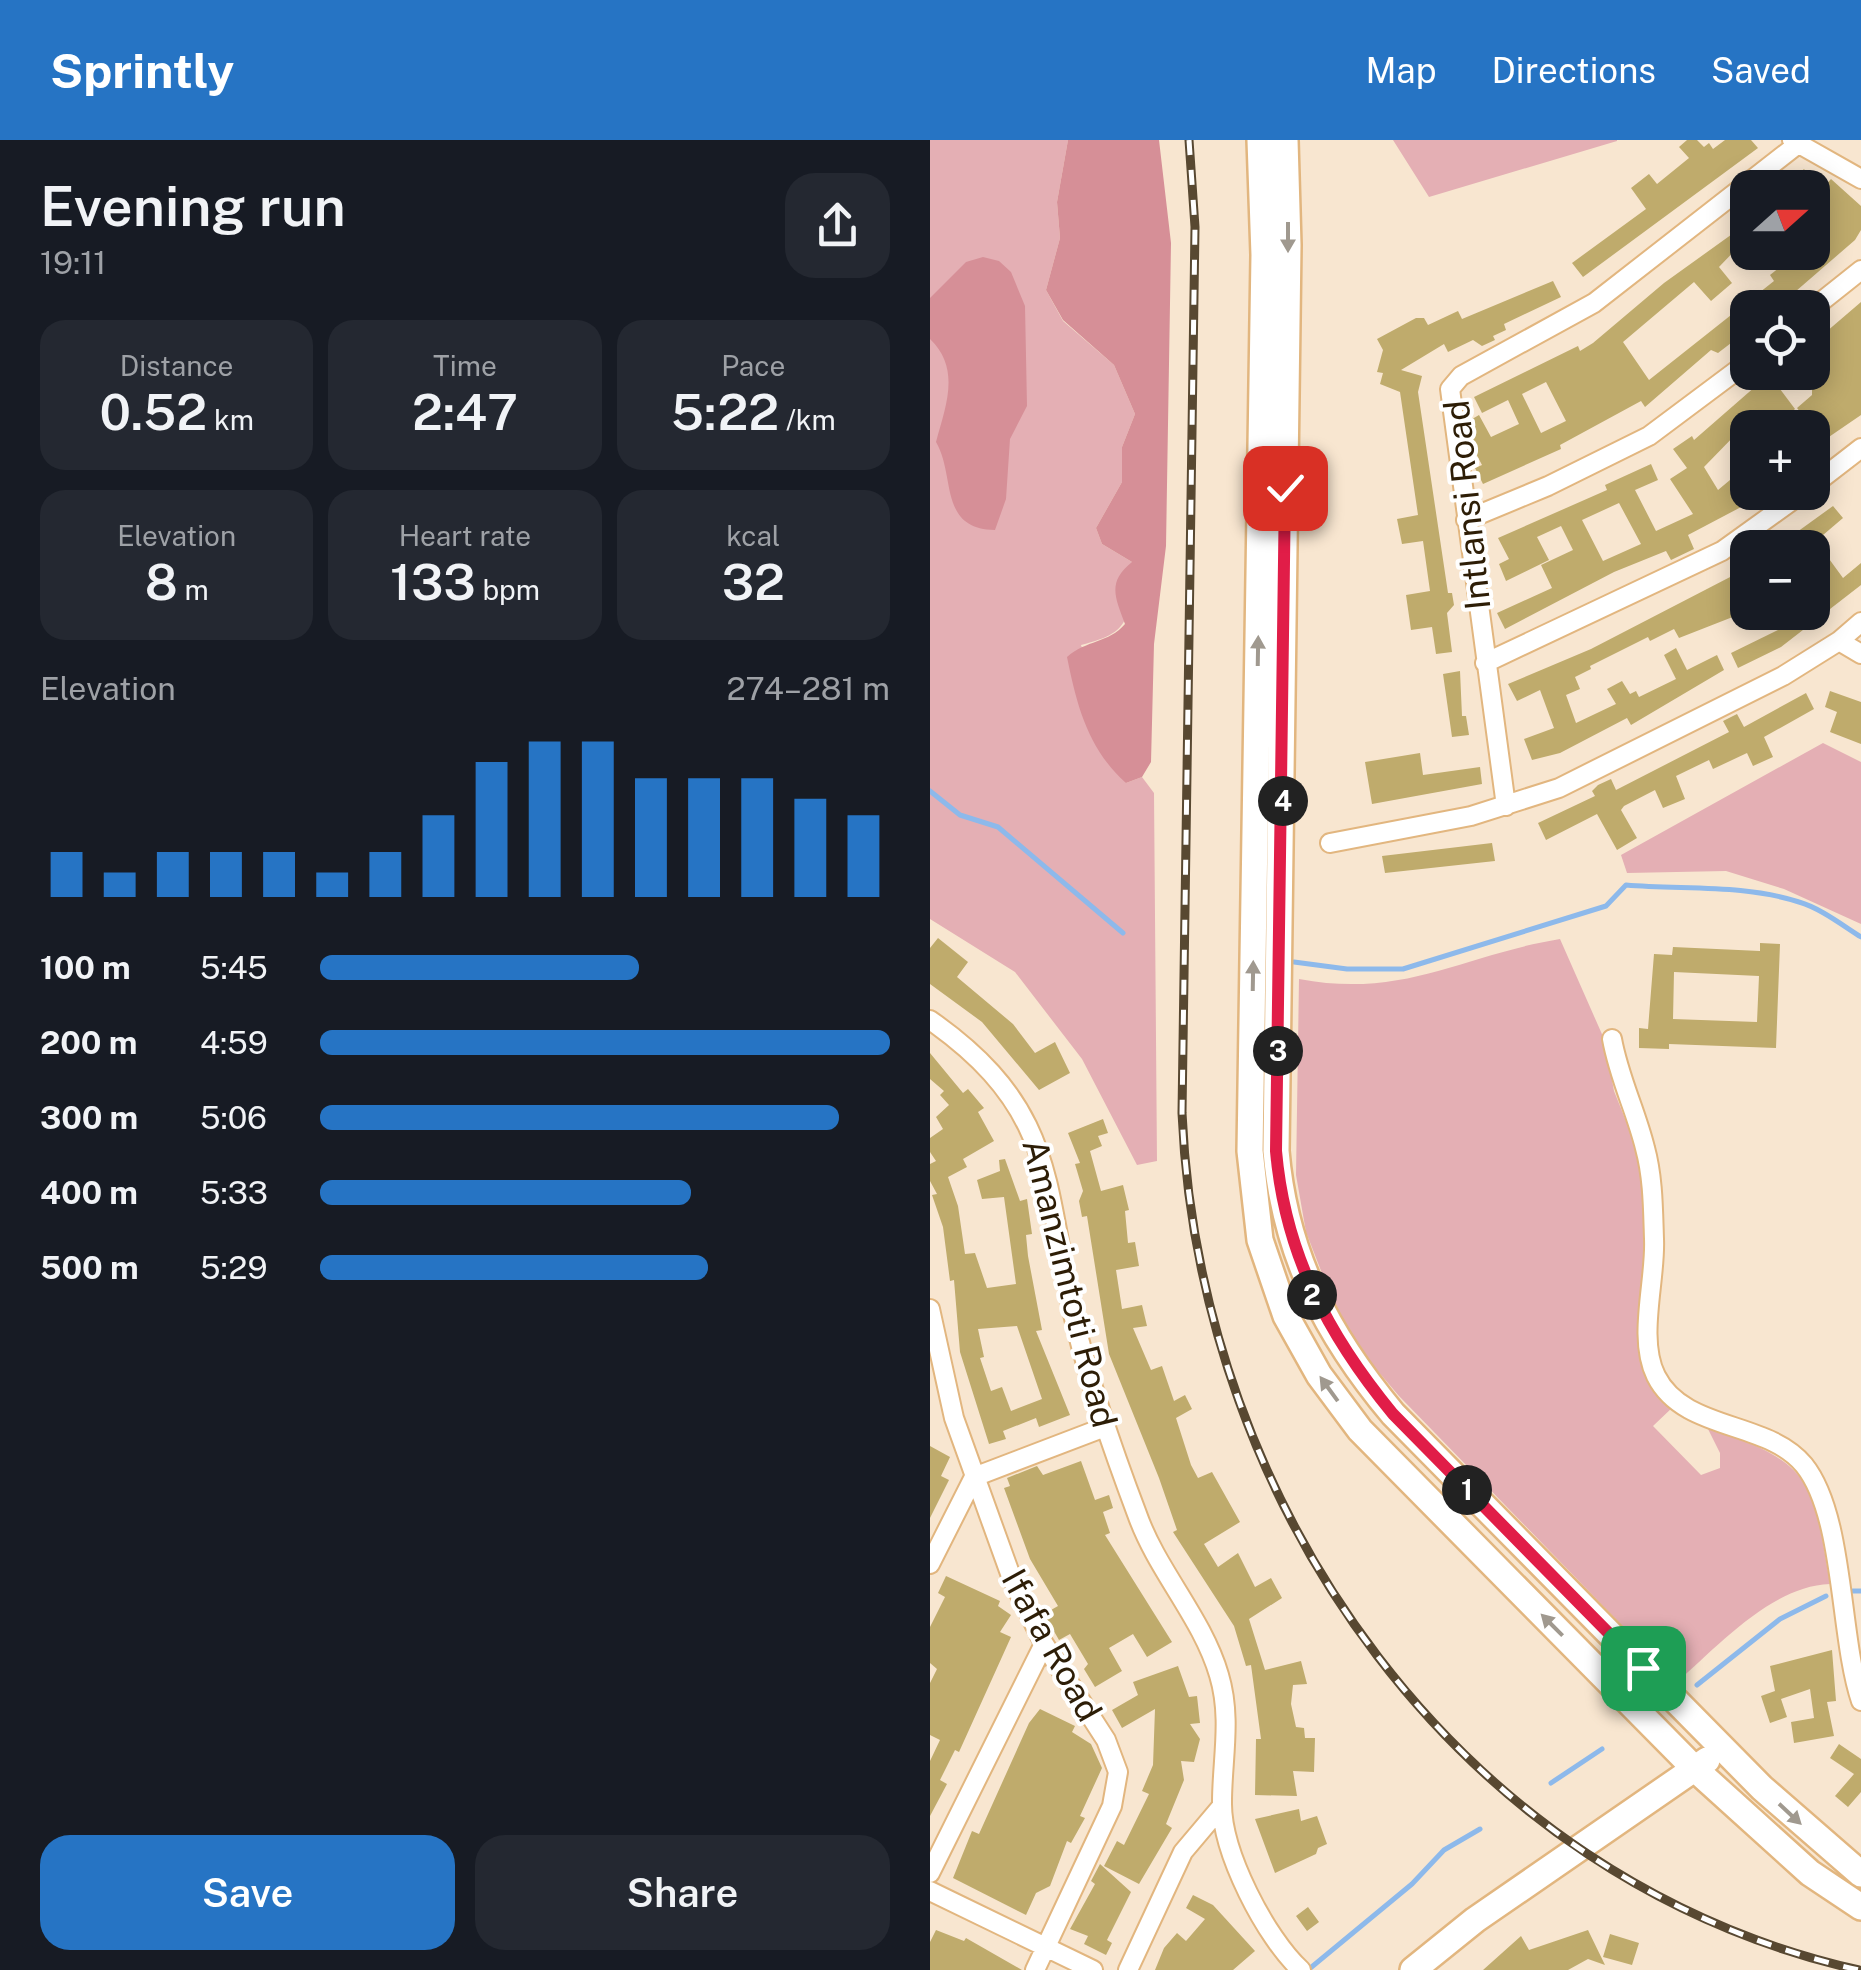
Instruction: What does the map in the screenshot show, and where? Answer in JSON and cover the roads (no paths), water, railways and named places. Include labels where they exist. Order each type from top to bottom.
[{"type":"main road","points":[[1260,140],[1264,255],[1250,1151],[1260,1240],[1299,1344],[1360,1430],[1695,1768],[1810,1873],[1861,1907]]},
{"type":"main road","points":[[1286,140],[1282,856],[1276,1151],[1291,1238],[1321,1314],[1359,1373],[1393,1414],[1723,1748],[1812,1835],[1861,1874]]},
{"type":"main road","points":[[1412,1970],[1474,1920],[1723,1748]]},
{"type":"street","points":[[1795,142],[1861,180]]},
{"type":"street","name":"Intlansi Road","points":[[1506,806],[1450,399],[1454,382],[1594,303],[1795,142]]},
{"type":"street","points":[[1830,295],[1861,270]]},
{"type":"street","points":[[1466,520],[1548,486],[1650,436],[1730,376]]},
{"type":"street","points":[[1830,472],[1861,448]]},
{"type":"street","points":[[1485,662],[1722,551],[1779,510]]},
{"type":"street","points":[[1330,843],[1506,806],[1607,765],[1783,676],[1861,622]]},
{"type":"street","points":[[1838,641],[1861,654]]},
{"type":"street","name":"Amanzimtoti Road","points":[[930,1020],[982,1060],[1012,1095],[1039,1145],[1057,1210],[1076,1326],[1106,1427],[1139,1520],[1192,1614],[1220,1677],[1228,1738],[1221,1806],[1241,1876],[1260,1914],[1298,1967]]},
{"type":"street","points":[[1612,1039],[1618,1076],[1646,1150],[1652,1190],[1654,1284],[1649,1331],[1656,1375],[1669,1393],[1690,1408],[1791,1453],[1815,1481],[1827,1520],[1861,1701]]},
{"type":"street","name":"Ifafa Road","points":[[930,1309],[941,1373],[1012,1579],[1044,1644],[1106,1740],[1118,1784],[1112,1806],[1035,1970]]},
{"type":"street","points":[[930,1564],[974,1477],[1106,1427]]},
{"type":"street","points":[[930,1873],[1044,1644]]},
{"type":"street","points":[[1128,1970],[1182,1852],[1221,1806]]},
{"type":"street","points":[[930,1891],[1093,1970]]},
{"type":"waterway","points":[[930,791],[960,815],[998,827],[1123,933]]},
{"type":"waterway","points":[[1294,962],[1347,969],[1403,969],[1606,906],[1626,885],[1778,896],[1815,908],[1861,937]]},
{"type":"waterway","points":[[1853,1591],[1861,1591]]},
{"type":"waterway","points":[[1697,1685],[1780,1619],[1826,1596]]},
{"type":"waterway","points":[[1551,1783],[1602,1749]]},
{"type":"waterway","points":[[1308,1970],[1412,1884],[1444,1850],[1480,1829]]},
{"type":"railway","points":[[1189,140],[1195,227],[1182,1113],[1200,1260],[1239,1401],[1299,1534],[1378,1656],[1474,1764],[1588,1854],[1716,1924],[1859,1970]]}]
